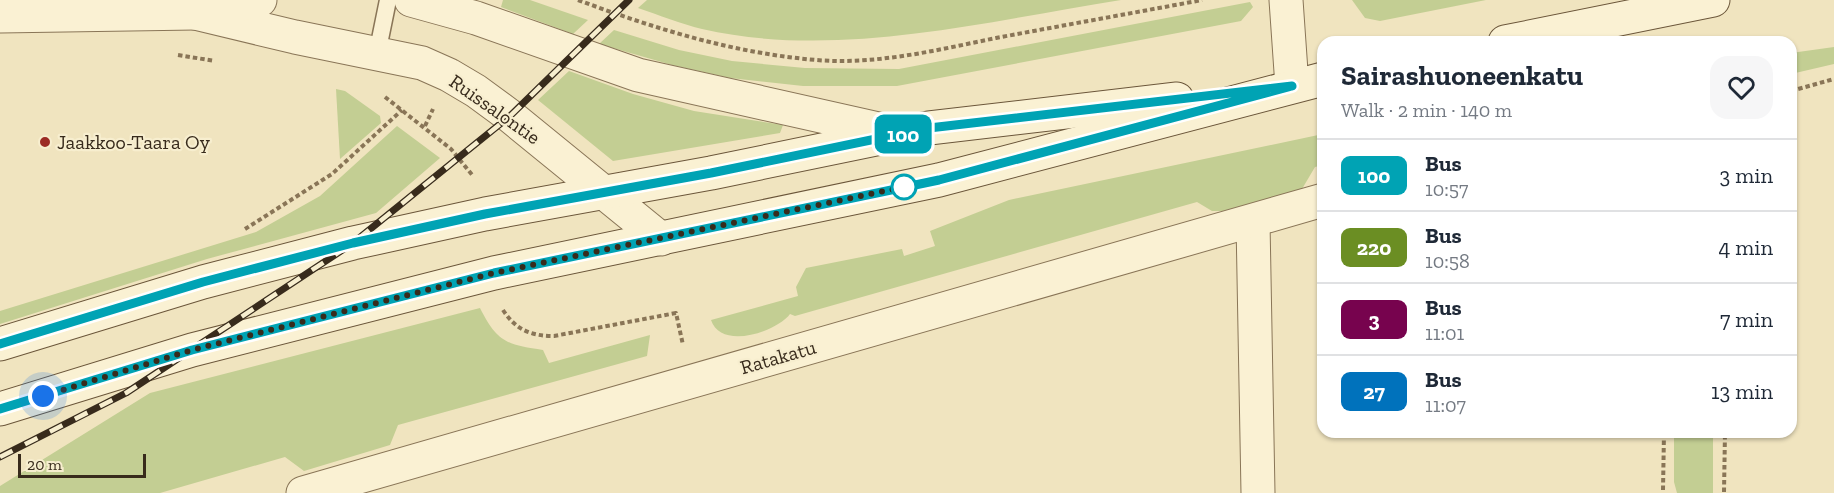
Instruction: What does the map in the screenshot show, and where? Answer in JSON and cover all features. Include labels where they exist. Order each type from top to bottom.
[{"type":"main road","name":"Ruissalontie","points":[[0,16],[195,13],[261,0]]},
{"type":"main road","points":[[411,0],[476,18],[638,75],[901,134]]},
{"type":"main road","points":[[1286,0],[1307,83]]},
{"type":"main road","points":[[1535,36],[1713,0]]},
{"type":"main road","name":"Ruissalontie","points":[[195,13],[422,63],[476,91],[661,238]]},
{"type":"main road","points":[[0,344],[203,282],[353,243],[485,214],[929,128],[1307,83]]},
{"type":"main road","points":[[0,409],[192,350],[494,273],[939,180],[1307,83]]},
{"type":"main road","name":"Ratakatu","points":[[303,493],[354,486],[1317,202]]},
{"type":"main road","points":[[1253,222],[1258,493]]},
{"type":"lane","points":[[377,54],[388,0]]},
{"type":"path","points":[[578,0],[692,39],[741,51],[818,60],[881,59],[930,52],[1202,0]]},
{"type":"path","points":[[169,53],[225,63]]},
{"type":"path","points":[[1797,89],[1834,79]]},
{"type":"path","points":[[380,94],[451,149],[480,185]]},
{"type":"path","points":[[241,231],[332,174],[402,110]]},
{"type":"path","points":[[500,306],[514,324],[534,336],[554,336],[676,313],[684,348]]},
{"type":"path","points":[[1663,490],[1664,438]]},
{"type":"path","points":[[1724,492],[1725,438]]},
{"type":"green space","points":[[503,0],[530,0],[588,20],[573,34],[501,7]]},
{"type":"green space","points":[[647,0],[1121,0],[912,34],[859,39],[806,40],[753,38],[702,29],[638,8]]},
{"type":"green space","points":[[1352,0],[1486,0],[1380,21],[1365,18]]},
{"type":"green space","points":[[1250,2],[1253,7],[1241,21],[897,86],[803,86],[730,78],[672,65],[599,44],[614,30],[679,50],[732,61],[805,68],[899,69]]},
{"type":"green space","points":[[1834,47],[1834,64],[1797,73],[1797,52]]},
{"type":"green space","points":[[569,71],[633,94],[694,111],[783,125],[780,133],[613,161],[538,100]]},
{"type":"green space","points":[[336,89],[345,91],[380,116],[381,123],[340,159]]},
{"type":"green space","points":[[397,126],[440,158],[376,213],[207,259],[0,324],[0,311],[256,232],[320,196]]},
{"type":"green space","points":[[1317,135],[1317,166],[1302,189],[1223,211],[1212,211],[1197,202],[795,316],[790,314],[774,326],[750,335],[726,335],[717,329],[711,320],[798,296],[796,287],[806,268],[902,249],[904,256],[935,246],[930,231],[1009,200]]},
{"type":"green space","points":[[480,308],[492,328],[504,340],[520,346],[543,350],[549,363],[650,335],[647,356],[398,425],[390,445],[304,471],[285,457],[160,493],[0,493],[0,486],[150,393]]},
{"type":"green space","points":[[1674,438],[1713,438],[1713,493],[1677,493],[1674,482]]},
{"type":"railway","points":[[0,457],[126,393],[353,243],[510,116],[629,0]]},
{"type":"bus line","name":"100","points":[[0,344],[203,282],[353,243],[485,214],[711,173],[929,128],[1292,86],[939,180],[494,273],[192,350],[0,409]]},
{"type":"place","name":"Jaakkoo-Taara Oy","points":[[45,142]]},
{"type":"route","points":[[43,396],[192,350],[494,273],[904,187]]}]
